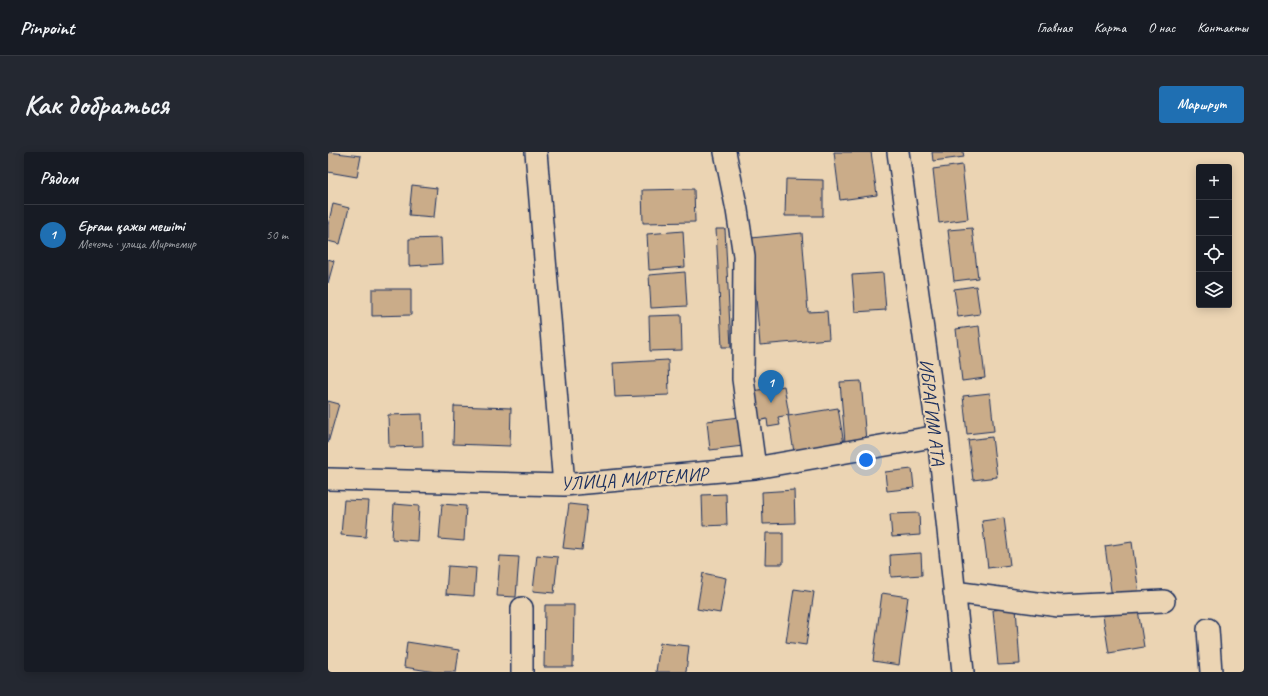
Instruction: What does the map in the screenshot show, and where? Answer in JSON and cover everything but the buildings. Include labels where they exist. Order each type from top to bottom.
[{"type":"street","points":[[536,152],[564,485]]},
{"type":"street","points":[[725,152],[737,210],[744,256],[744,380],[755,468]]},
{"type":"street","name":"ИБРАГИМ АТА","points":[[898,152],[938,436],[963,672]]},
{"type":"street","name":"УЛИЦА МИРТЕМИР","points":[[328,479],[564,485],[755,468],[938,436]]},
{"type":"street","points":[[954,592],[1059,606],[1164,600]]},
{"type":"street","points":[[522,608],[522,672]]},
{"type":"street","points":[[1208,629],[1211,672]]},
{"type":"place","name":"Ерғаш қажы мешіті","points":[[771,403]]}]
